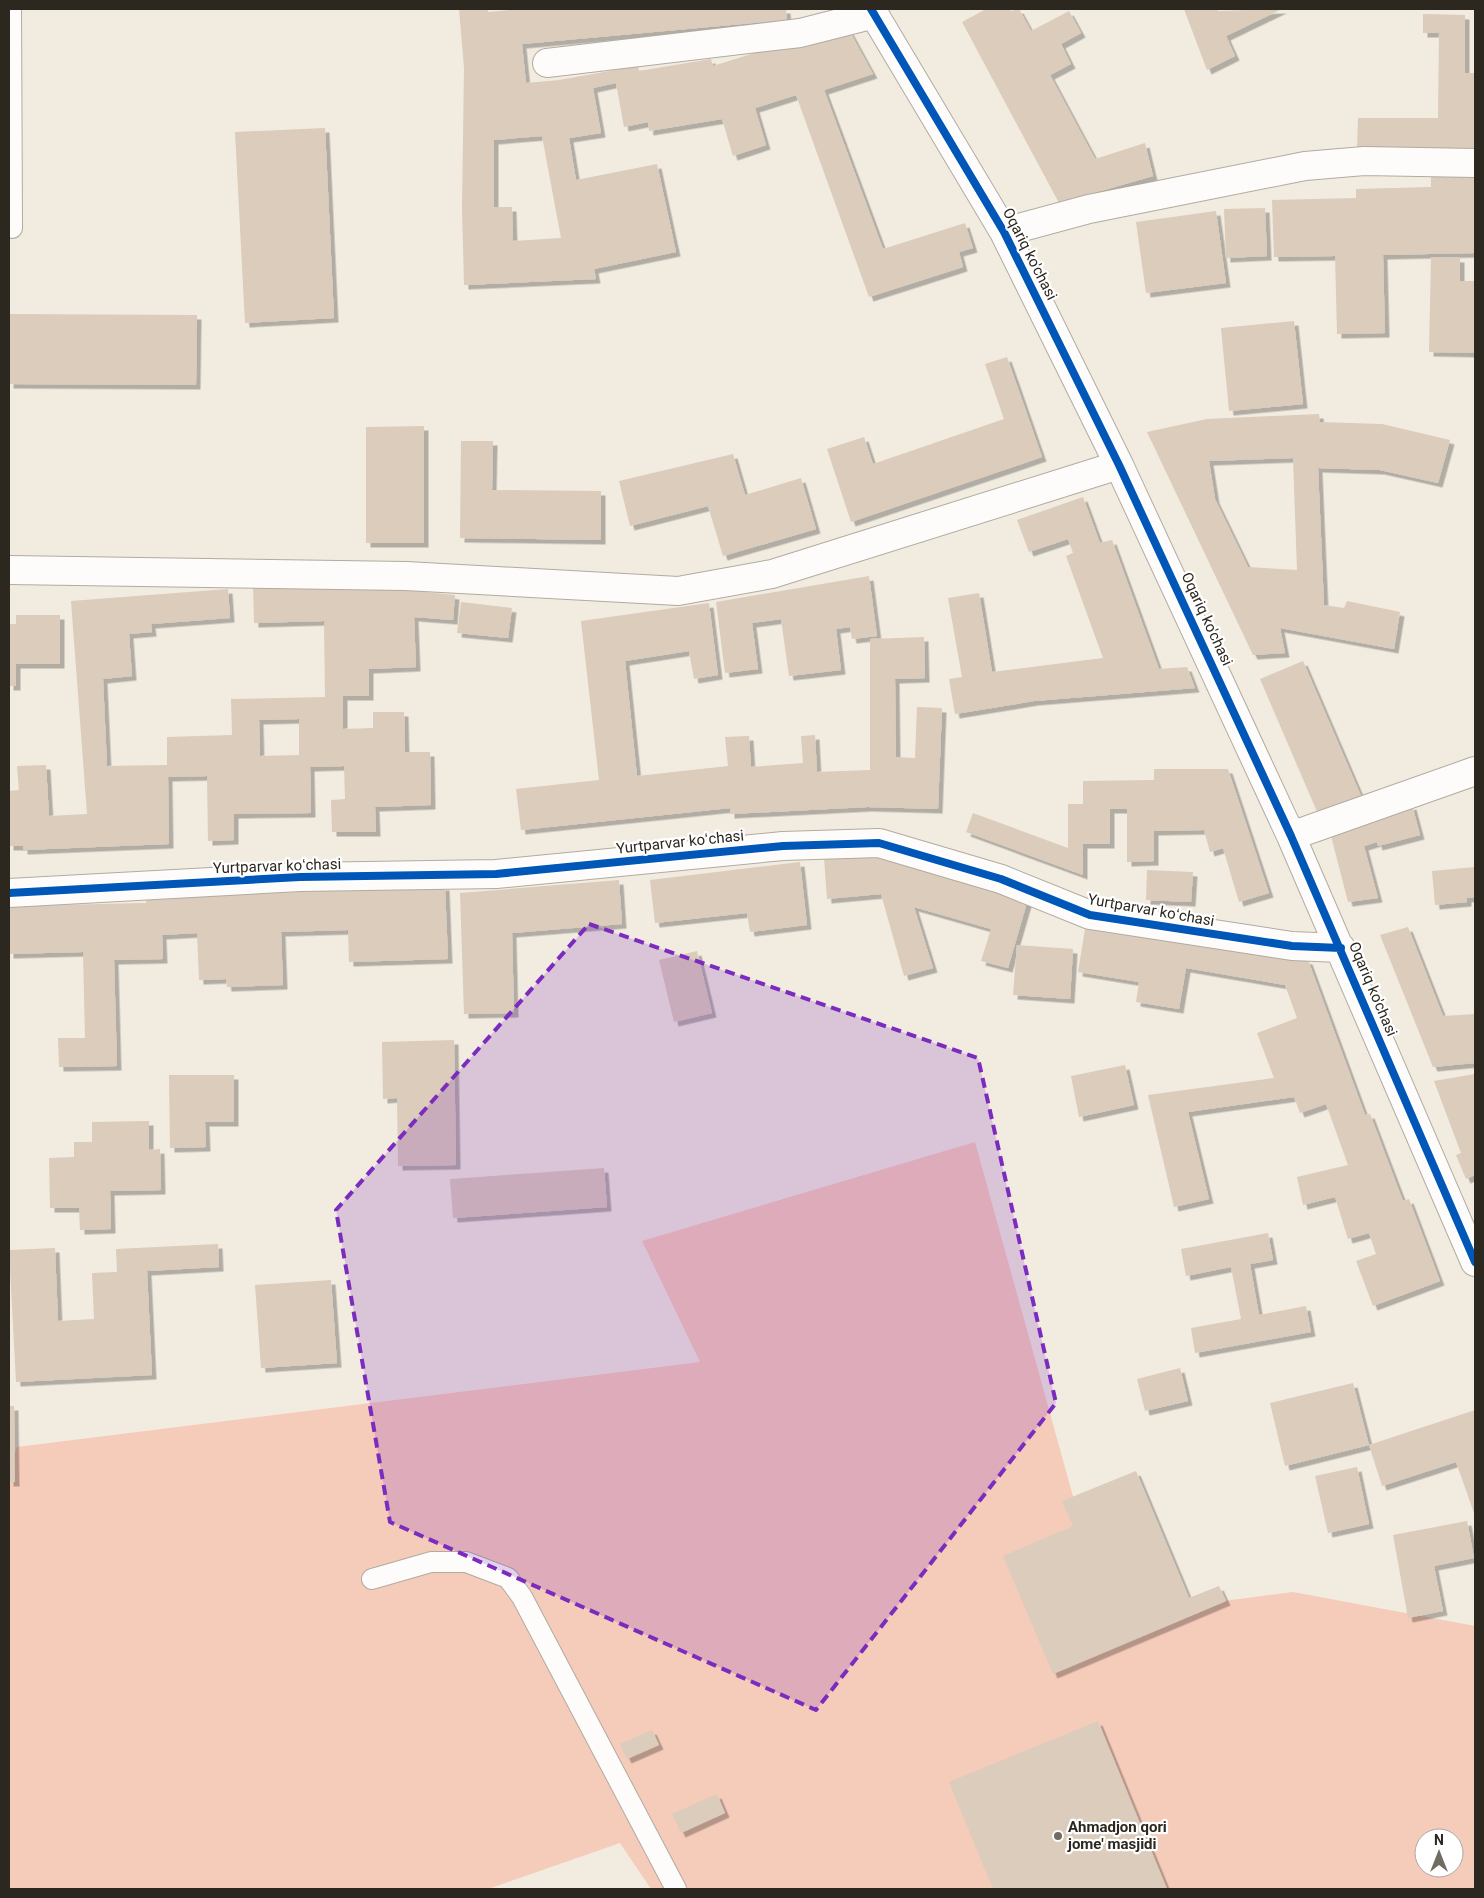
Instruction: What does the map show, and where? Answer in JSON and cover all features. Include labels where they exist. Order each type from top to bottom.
[{"type":"street","points":[[547,63],[800,34],[873,12]]},
{"type":"street","name":"Oqariq ko'chasi","points":[[873,12],[1004,232],[1119,465],[1291,836],[1475,1262]]},
{"type":"street","points":[[1004,232],[1089,209],[1305,166],[1364,161],[1475,163]]},
{"type":"street","points":[[9,570],[406,576],[678,592],[772,574],[1119,465]]},
{"type":"street","points":[[1291,836],[1475,771]]},
{"type":"street","name":"Yurtparvar koʻchasi","points":[[9,893],[300,878],[496,874],[783,846],[879,843],[1001,879],[1090,915],[1292,946],[1341,948]]},
{"type":"lane","points":[[11,9],[12,228]]},
{"type":"lane","points":[[372,1579],[431,1562],[466,1562],[508,1578],[522,1597],[676,1889]]},
{"type":"highlighted area","points":[[589,924],[978,1058],[1056,1403],[816,1710],[390,1522],[336,1210]]},
{"type":"shaded area","points":[[975,1142],[1106,1616],[1293,1592],[1475,1626],[1475,1889],[651,1889],[620,1843],[488,1889],[9,1889],[9,1467],[17,1447],[700,1362],[642,1241]]},
{"type":"building","points":[[459,9],[488,9],[488,12],[522,9],[786,9],[787,20],[522,44],[526,83],[559,80],[638,66],[639,71],[711,59],[713,66],[780,45],[782,51],[849,30],[873,74],[824,90],[883,249],[965,223],[973,248],[959,252],[963,267],[869,297],[796,95],[755,108],[766,145],[733,156],[722,119],[649,131],[648,122],[624,127],[616,83],[593,88],[601,133],[569,138],[576,180],[657,164],[676,252],[594,269],[596,279],[464,285],[462,209],[464,68]],"holes":[[[542,136],[561,238],[513,241],[512,207],[494,207],[494,140]]]},
{"type":"building","points":[[986,9],[1009,9],[1011,11],[1019,9],[1031,31],[1069,11],[1081,33],[1061,44],[1071,64],[1050,75],[1095,159],[1145,143],[1153,176],[1059,203],[962,22]]},
{"type":"building","points":[[1184,9],[1218,9],[1218,11],[1282,9],[1226,36],[1235,56],[1207,70]]},
{"type":"building","points":[[1423,14],[1465,15],[1465,73],[1475,73],[1475,149],[1357,149],[1358,118],[1438,118],[1439,33],[1423,33]]},
{"type":"building","points":[[325,128],[334,318],[245,323],[235,132]]},
{"type":"building","points":[[1475,174],[1475,253],[1383,255],[1385,333],[1337,334],[1335,256],[1274,257],[1272,200],[1356,198],[1356,189],[1431,187],[1431,175]]},
{"type":"building","points":[[1265,208],[1267,256],[1226,258],[1224,209]]},
{"type":"building","points":[[1216,211],[1226,283],[1146,293],[1136,222]]},
{"type":"building","points":[[1431,257],[1460,258],[1460,281],[1475,281],[1475,353],[1429,352]]},
{"type":"building","points":[[9,314],[197,315],[196,385],[9,384]]},
{"type":"building","points":[[1294,321],[1303,404],[1229,411],[1221,328]]},
{"type":"building","points":[[1007,357],[1042,457],[851,522],[827,449],[864,437],[873,464],[1004,419],[985,364]]},
{"type":"building","points":[[1319,414],[1320,422],[1382,424],[1450,440],[1438,483],[1380,470],[1318,468],[1324,605],[1344,608],[1347,601],[1400,612],[1394,649],[1280,628],[1285,653],[1253,655],[1147,432],[1207,419]],"holes":[[[1293,458],[1297,570],[1248,567],[1215,499],[1209,461]]]},
{"type":"building","points":[[424,426],[424,543],[366,543],[366,427]]},
{"type":"building","points":[[461,441],[493,441],[492,490],[601,491],[601,540],[460,538]]},
{"type":"building","points":[[733,454],[745,495],[801,478],[816,529],[723,556],[708,506],[630,526],[619,481]]},
{"type":"building","points":[[1083,497],[1100,543],[1112,540],[1159,669],[1187,667],[1195,688],[1034,701],[955,714],[949,679],[962,677],[948,598],[979,593],[992,672],[1103,658],[1066,556],[1073,553],[1068,539],[1029,552],[1017,520]]},
{"type":"building","points":[[869,576],[877,636],[852,639],[850,627],[836,629],[841,670],[789,676],[781,619],[752,623],[758,669],[725,673],[716,602]]},
{"type":"building","points":[[253,585],[366,586],[455,595],[453,620],[414,617],[416,667],[369,669],[369,696],[343,696],[343,729],[373,728],[373,712],[404,712],[405,752],[430,752],[431,805],[375,807],[376,832],[332,832],[331,800],[345,799],[344,766],[310,767],[311,813],[234,814],[234,840],[208,841],[207,776],[168,777],[169,844],[23,850],[23,846],[9,846],[9,791],[19,790],[17,766],[46,765],[49,816],[87,814],[71,601],[228,589],[230,618],[151,624],[152,632],[129,634],[132,676],[103,679],[107,766],[167,765],[167,737],[232,735],[231,699],[325,697],[324,621],[254,623]],"holes":[[[299,719],[299,755],[260,756],[259,720]]]},
{"type":"building","points":[[461,602],[512,608],[508,638],[457,633]]},
{"type":"building","points":[[709,603],[718,675],[694,679],[689,651],[625,661],[637,776],[728,766],[725,737],[749,736],[751,767],[803,763],[801,736],[815,735],[817,772],[870,770],[870,639],[924,637],[925,678],[895,679],[896,757],[915,758],[917,707],[942,708],[938,809],[868,807],[730,814],[730,808],[521,830],[516,789],[599,780],[581,621]]},
{"type":"building","points":[[16,615],[60,615],[60,664],[16,664],[16,686],[9,686],[9,624],[16,624]]},
{"type":"building","points":[[1303,661],[1361,796],[1318,814],[1260,679]]},
{"type":"building","points":[[1154,769],[1228,769],[1269,893],[1239,902],[1223,848],[1210,852],[1204,830],[1154,831],[1154,861],[1127,862],[1127,809],[1110,809],[1110,844],[1083,844],[1083,875],[966,832],[973,813],[1068,848],[1068,804],[1083,804],[1083,781],[1154,780]]},
{"type":"building","points":[[1412,805],[1420,835],[1378,846],[1377,842],[1364,846],[1378,898],[1348,902],[1329,828]]},
{"type":"building","points":[[873,855],[1028,899],[1008,968],[981,961],[991,929],[914,907],[933,968],[904,976],[881,894],[827,899],[824,858]]},
{"type":"building","points":[[800,862],[807,925],[750,932],[747,913],[655,923],[650,880]]},
{"type":"building","points":[[1475,867],[1475,897],[1467,898],[1467,902],[1435,905],[1432,871]]},
{"type":"building","points":[[1147,870],[1193,872],[1191,902],[1146,900]]},
{"type":"building","points":[[619,880],[622,924],[512,933],[514,1013],[464,1014],[460,893]]},
{"type":"building","points":[[445,886],[448,959],[349,962],[348,930],[281,932],[283,985],[227,987],[226,979],[199,980],[197,933],[162,935],[163,959],[114,960],[117,1066],[59,1067],[58,1038],[85,1038],[83,952],[9,954],[9,906],[146,903],[146,898]]},
{"type":"building","points":[[1086,923],[1308,960],[1365,1115],[1370,1114],[1403,1201],[1409,1199],[1440,1281],[1373,1306],[1356,1261],[1376,1254],[1369,1233],[1348,1239],[1335,1197],[1303,1205],[1297,1177],[1348,1165],[1326,1104],[1300,1113],[1294,1097],[1188,1112],[1209,1199],[1174,1207],[1148,1095],[1274,1078],[1257,1033],[1297,1018],[1285,985],[1186,968],[1179,1009],[1136,1002],[1139,982],[1078,972]]},
{"type":"building","points":[[1408,927],[1443,1016],[1475,1014],[1475,1063],[1433,1067],[1380,935]]},
{"type":"building","points":[[1017,945],[1073,949],[1070,999],[1013,995]]},
{"type":"building","points":[[697,951],[712,1013],[674,1022],[659,960]]},
{"type":"building","points":[[454,1040],[456,1165],[398,1166],[397,1098],[383,1099],[382,1042]]},
{"type":"building","points":[[1125,1065],[1134,1105],[1079,1117],[1071,1076]]},
{"type":"building","points":[[1475,1074],[1475,1175],[1466,1179],[1456,1155],[1461,1153],[1434,1081]]},
{"type":"building","points":[[169,1075],[234,1075],[234,1122],[205,1122],[206,1147],[170,1148]]},
{"type":"building","points":[[149,1121],[149,1150],[160,1149],[161,1190],[110,1191],[111,1229],[80,1230],[79,1208],[50,1208],[49,1158],[74,1157],[74,1142],[92,1142],[92,1122]]},
{"type":"building","points":[[604,1168],[607,1207],[453,1218],[450,1179]]},
{"type":"building","points":[[1268,1233],[1273,1260],[1250,1264],[1259,1315],[1306,1306],[1311,1332],[1195,1353],[1191,1328],[1241,1319],[1231,1267],[1186,1276],[1181,1249]]},
{"type":"building","points":[[218,1244],[219,1267],[147,1271],[152,1375],[16,1382],[9,1250],[55,1248],[58,1321],[94,1319],[92,1273],[117,1272],[116,1249]]},
{"type":"building","points":[[331,1280],[337,1363],[261,1368],[255,1285]]},
{"type":"building","points":[[1180,1368],[1188,1401],[1145,1411],[1137,1379]]},
{"type":"building","points":[[1353,1383],[1369,1445],[1285,1466],[1270,1403]]},
{"type":"building","points":[[9,1406],[14,1406],[15,1482],[9,1482]]},
{"type":"building","points":[[1475,1410],[1475,1516],[1456,1462],[1382,1486],[1369,1445]]},
{"type":"building","points":[[1357,1467],[1369,1524],[1328,1533],[1315,1476]]},
{"type":"building","points":[[1136,1471],[1189,1598],[1219,1586],[1226,1601],[1053,1674],[1003,1556],[1073,1526],[1062,1501]]},
{"type":"building","points":[[1467,1521],[1474,1558],[1434,1566],[1443,1611],[1408,1618],[1393,1535]]},
{"type":"building","name":"Ahmadjon qori jome' masjidi","points":[[1098,1721],[1167,1889],[993,1889],[949,1782]]},
{"type":"building","points":[[652,1730],[659,1745],[627,1759],[620,1744]]},
{"type":"building","points":[[717,1794],[725,1813],[681,1833],[672,1814]]},
{"type":"cycle path","points":[[871,9],[1004,232],[1119,465],[1291,836],[1475,1262]]},
{"type":"cycle path","points":[[9,893],[300,877],[496,874],[783,846],[879,843],[1001,879],[1090,915],[1292,946],[1341,948]]},
{"type":"place","name":"Ahmadjon qori jome' masjidi","points":[[1058,1836]]}]
